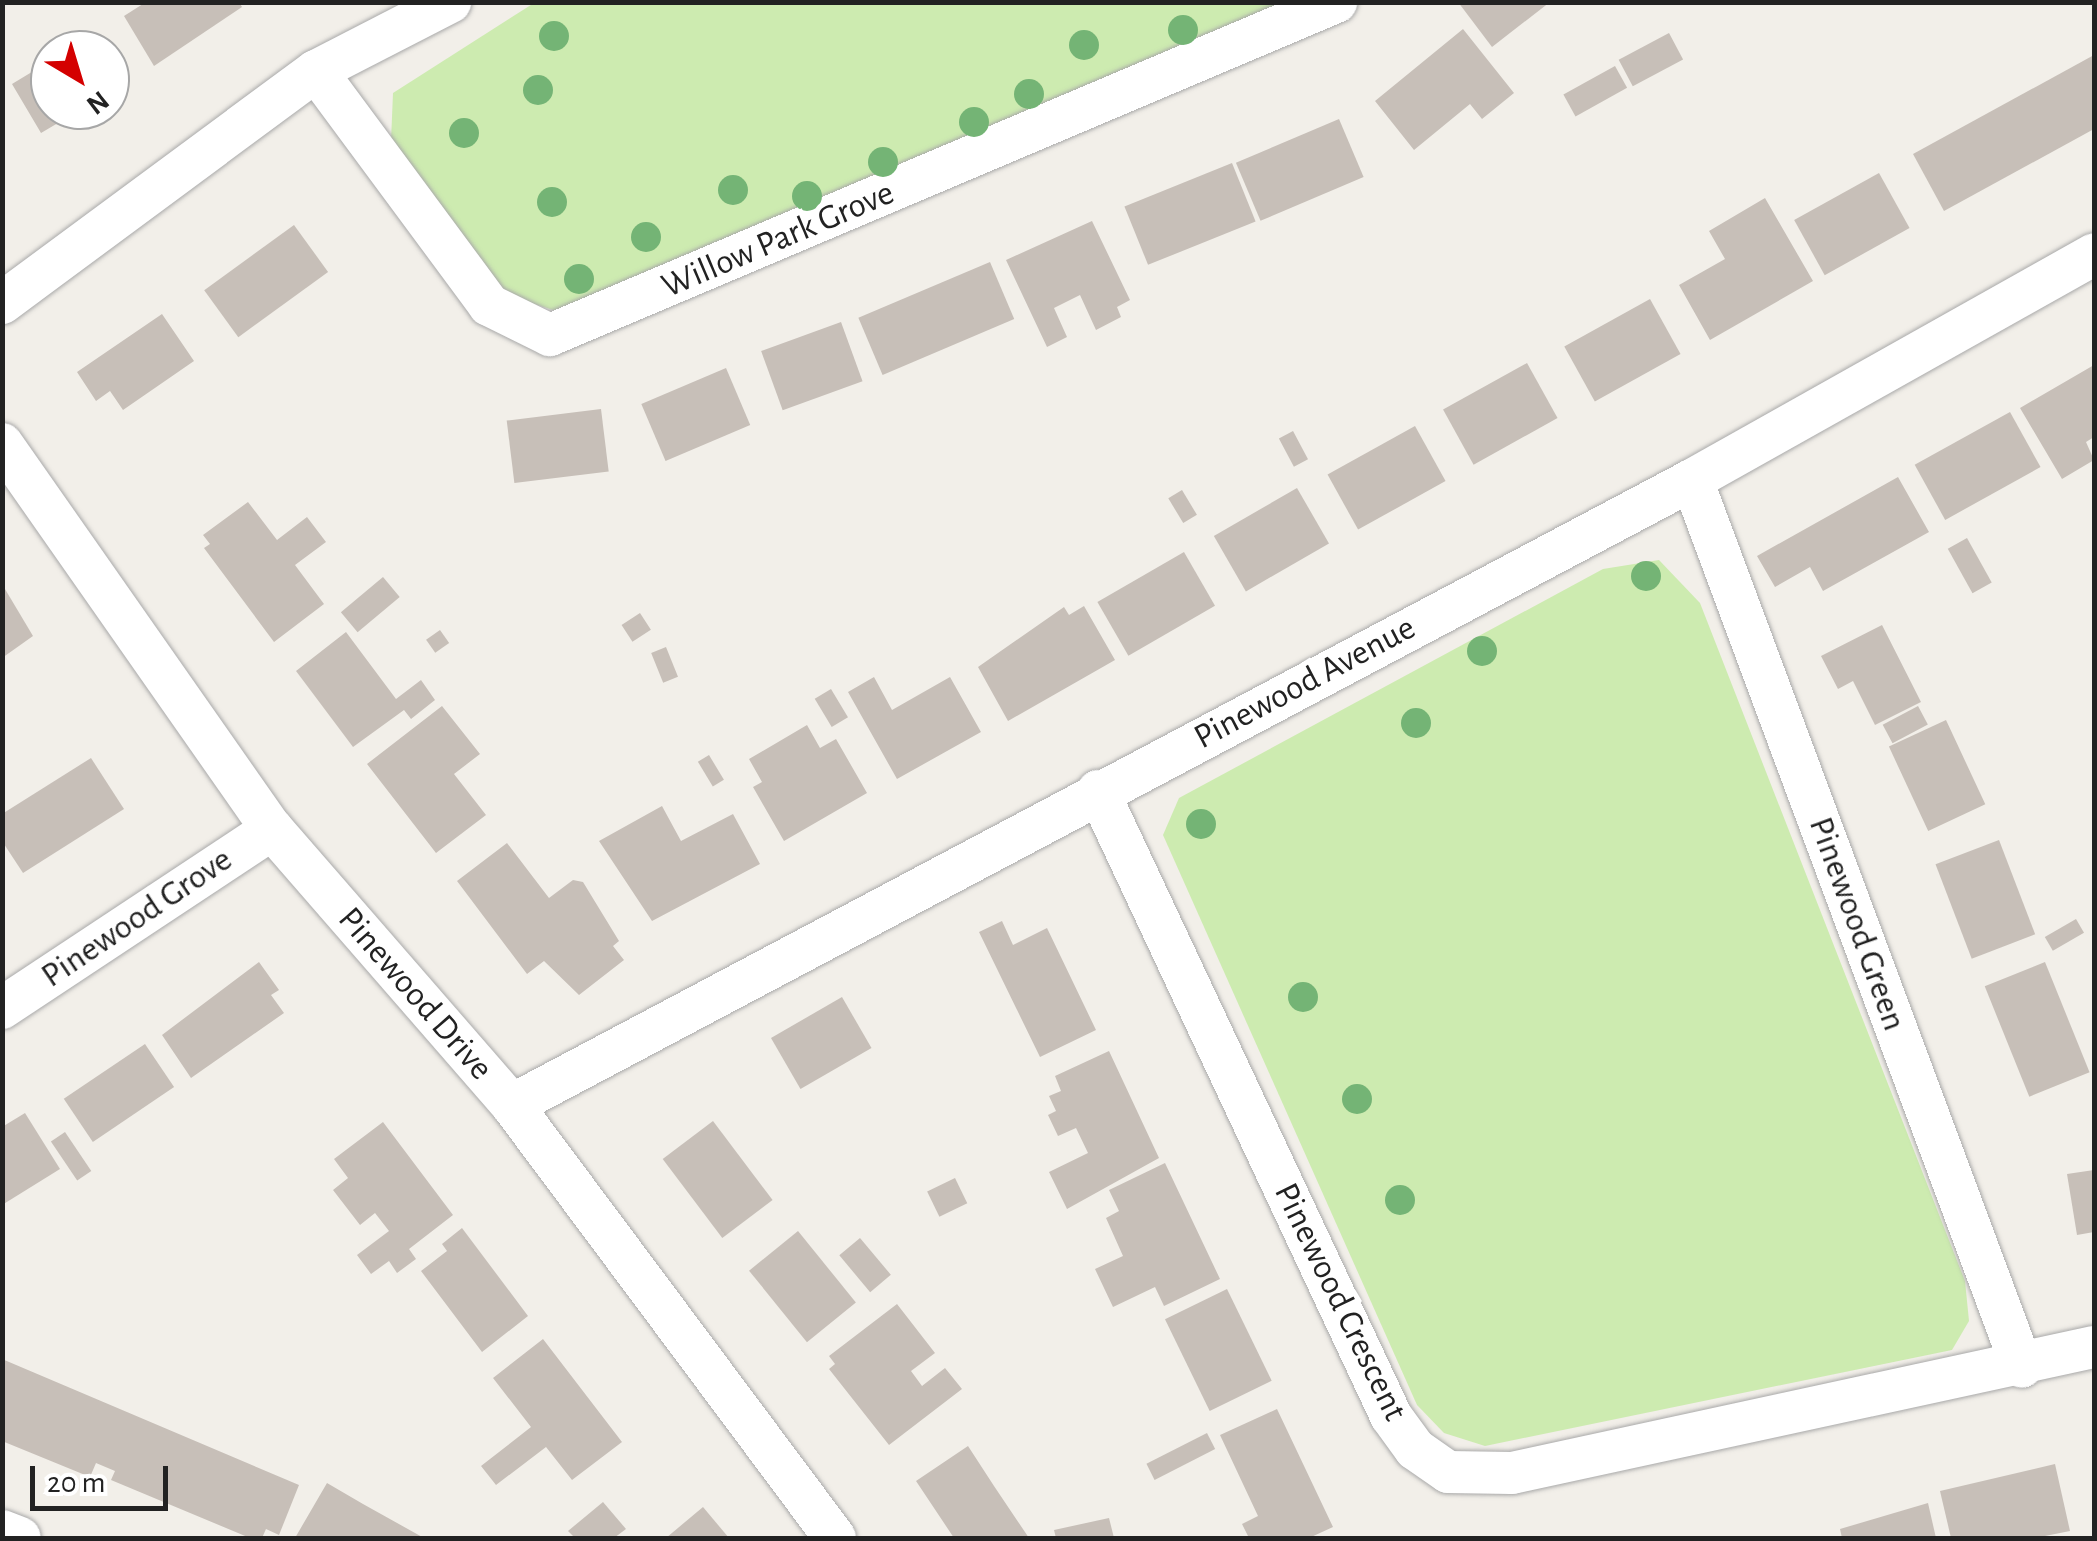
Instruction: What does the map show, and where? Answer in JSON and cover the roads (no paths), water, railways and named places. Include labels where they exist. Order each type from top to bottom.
[{"type":"street","points":[[2,303],[316,71],[450,2]]},
{"type":"street","name":"Willow Park Grove","points":[[316,71],[489,305],[550,336],[1336,2]]},
{"type":"street","name":"Pinewood Avenue","points":[[512,1105],[1098,791],[1692,480],[2094,254]]},
{"type":"street","name":"Pinewood Drive","points":[[2,444],[272,828],[512,1105],[836,1538]]},
{"type":"street","name":"Pinewood Green","points":[[1692,480],[2022,1368]]},
{"type":"street","name":"Pinewood Crescent","points":[[1098,791],[1391,1416],[1415,1450],[1448,1472],[1512,1472],[2022,1368],[2094,1348]]},
{"type":"street","name":"Pinewood Grove","points":[[2,1008],[272,828]]},
{"type":"street","points":[[2,1531],[20,1538]]}]
